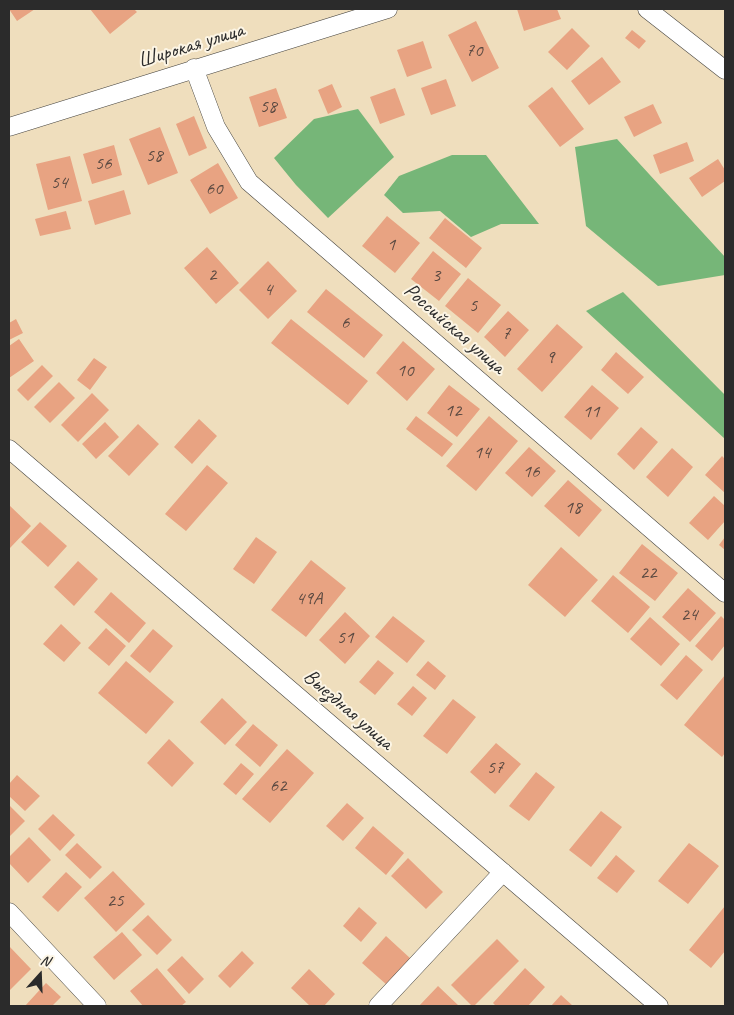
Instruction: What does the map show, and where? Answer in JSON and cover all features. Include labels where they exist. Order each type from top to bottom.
[{"type":"street","name":"Широкая улица","points":[[9,127],[388,9]]},
{"type":"street","points":[[646,9],[725,70]]},
{"type":"street","name":"Российская улица","points":[[194,68],[216,127],[249,182],[725,592]]},
{"type":"street","name":"Выездная улица","points":[[9,448],[659,1006]]},
{"type":"street","points":[[378,1006],[503,872]]},
{"type":"street","points":[[9,912],[97,1006]]},
{"type":"green space","points":[[358,109],[394,157],[328,218],[296,185],[274,158],[314,119]]},
{"type":"green space","points":[[617,139],[725,257],[725,275],[658,286],[586,226],[575,147]]},
{"type":"green space","points":[[452,155],[486,155],[539,224],[501,224],[471,237],[440,211],[403,213],[384,195],[399,176]]},
{"type":"green space","points":[[623,292],[725,395],[725,439],[586,311]]},
{"type":"building","points":[[9,9],[35,9],[17,21]]},
{"type":"building","points":[[90,9],[134,9],[137,12],[110,34]]},
{"type":"building","points":[[517,9],[557,9],[561,19],[524,31]]},
{"type":"building","points":[[476,21],[499,68],[472,82],[448,35]]},
{"type":"building","points":[[572,28],[590,46],[567,70],[548,52]]},
{"type":"building","points":[[632,30],[646,41],[639,49],[625,38]]},
{"type":"building","points":[[423,41],[432,68],[407,77],[397,50]]},
{"type":"building","points":[[602,57],[621,82],[589,105],[571,81]]},
{"type":"building","points":[[446,79],[456,106],[431,115],[421,88]]},
{"type":"building","points":[[332,84],[342,107],[328,114],[318,90]]},
{"type":"building","points":[[552,87],[584,129],[560,147],[528,106]]},
{"type":"building","points":[[276,88],[287,118],[259,127],[249,97]]},
{"type":"building","points":[[395,88],[405,115],[380,124],[370,97]]},
{"type":"building","points":[[653,104],[662,123],[634,137],[624,117]]},
{"type":"building","points":[[194,116],[207,148],[189,156],[176,124]]},
{"type":"building","points":[[160,127],[178,173],[148,185],[129,139]]},
{"type":"building","points":[[687,142],[694,161],[660,174],[653,155]]},
{"type":"building","points":[[114,145],[122,175],[92,184],[83,154]]},
{"type":"building","points":[[70,156],[82,201],[48,210],[36,164]]},
{"type":"building","points":[[718,159],[725,170],[725,181],[702,197],[689,178]]},
{"type":"building","points":[[218,163],[238,198],[210,214],[190,180]]},
{"type":"building","points":[[124,190],[131,214],[95,225],[88,201]]},
{"type":"building","points":[[66,211],[71,229],[40,236],[35,219]]},
{"type":"building","points":[[387,216],[420,243],[395,273],[362,246]]},
{"type":"building","points":[[445,218],[482,248],[466,268],[429,238]]},
{"type":"building","points":[[207,247],[239,283],[216,304],[184,268]]},
{"type":"building","points":[[433,251],[461,274],[439,301],[411,279]]},
{"type":"building","points":[[268,261],[297,291],[268,319],[239,290]]},
{"type":"building","points":[[468,278],[501,305],[478,333],[445,306]]},
{"type":"building","points":[[326,289],[383,335],[364,358],[307,312]]},
{"type":"building","points":[[508,311],[529,330],[505,357],[484,337]]},
{"type":"building","points":[[16,319],[23,333],[9,340],[9,323]]},
{"type":"building","points":[[291,319],[368,381],[348,405],[271,343]]},
{"type":"building","points":[[557,324],[583,347],[542,392],[517,369]]},
{"type":"building","points":[[19,339],[34,361],[9,378],[9,346]]},
{"type":"building","points":[[403,341],[435,369],[407,401],[376,373]]},
{"type":"building","points":[[616,352],[644,377],[628,394],[601,370]]},
{"type":"building","points":[[94,358],[107,367],[90,390],[77,380]]},
{"type":"building","points":[[42,365],[53,376],[28,401],[17,390]]},
{"type":"building","points":[[59,382],[75,398],[50,423],[34,407]]},
{"type":"building","points":[[449,385],[480,409],[457,437],[427,413]]},
{"type":"building","points":[[592,385],[619,408],[591,440],[564,417]]},
{"type":"building","points":[[92,393],[109,410],[78,442],[61,425]]},
{"type":"building","points":[[416,416],[453,444],[442,457],[406,429]]},
{"type":"building","points":[[489,416],[518,441],[476,491],[446,466]]},
{"type":"building","points":[[199,419],[217,436],[192,464],[174,447]]},
{"type":"building","points":[[105,422],[119,437],[96,459],[82,444]]},
{"type":"building","points":[[138,424],[159,444],[129,476],[108,456]]},
{"type":"building","points":[[641,427],[658,442],[634,470],[617,454]]},
{"type":"building","points":[[529,447],[556,471],[532,497],[505,473]]},
{"type":"building","points":[[672,448],[693,467],[668,497],[646,477]]},
{"type":"building","points":[[722,456],[725,459],[725,493],[705,475]]},
{"type":"building","points":[[207,465],[228,483],[186,531],[165,514]]},
{"type":"building","points":[[568,480],[602,510],[579,537],[544,506]]},
{"type":"building","points":[[714,496],[725,506],[725,521],[708,540],[689,523]]},
{"type":"building","points":[[9,505],[31,526],[10,548],[9,546]]},
{"type":"building","points":[[40,522],[67,546],[48,567],[21,542]]},
{"type":"building","points":[[256,537],[277,552],[254,584],[233,569]]},
{"type":"building","points":[[725,537],[725,550],[719,545]]},
{"type":"building","points":[[642,544],[678,573],[655,601],[619,573]]},
{"type":"building","points":[[561,547],[598,580],[565,617],[528,585]]},
{"type":"building","points":[[311,560],[346,588],[306,637],[271,610]]},
{"type":"building","points":[[78,561],[98,579],[74,606],[54,587]]},
{"type":"building","points":[[613,575],[650,607],[628,633],[591,601]]},
{"type":"building","points":[[688,588],[716,613],[690,642],[662,617]]},
{"type":"building","points":[[111,592],[146,623],[129,643],[94,612]]},
{"type":"building","points":[[345,612],[370,636],[345,664],[319,640]]},
{"type":"building","points":[[393,616],[425,641],[407,663],[375,637]]},
{"type":"building","points":[[721,616],[725,620],[725,645],[712,661],[695,646]]},
{"type":"building","points":[[650,617],[680,644],[661,666],[630,639]]},
{"type":"building","points":[[61,624],[81,643],[64,662],[43,644]]},
{"type":"building","points":[[106,628],[126,646],[109,666],[88,648]]},
{"type":"building","points":[[153,629],[173,646],[150,673],[130,656]]},
{"type":"building","points":[[686,655],[703,670],[677,700],[660,685]]},
{"type":"building","points":[[378,660],[394,673],[375,695],[359,682]]},
{"type":"building","points":[[126,661],[174,702],[146,734],[98,693]]},
{"type":"building","points":[[428,661],[446,676],[435,690],[416,675]]},
{"type":"building","points":[[725,675],[725,753],[722,757],[684,725]]},
{"type":"building","points":[[413,686],[427,698],[412,716],[397,704]]},
{"type":"building","points":[[222,698],[247,722],[225,745],[200,722]]},
{"type":"building","points":[[453,699],[476,717],[447,754],[423,736]]},
{"type":"building","points":[[253,724],[278,745],[260,767],[235,745]]},
{"type":"building","points":[[169,739],[194,763],[172,787],[147,763]]},
{"type":"building","points":[[496,743],[521,764],[495,794],[470,772]]},
{"type":"building","points":[[287,749],[314,773],[270,823],[242,799]]},
{"type":"building","points":[[241,763],[254,774],[236,795],[223,784]]},
{"type":"building","points":[[536,772],[555,787],[529,821],[509,806]]},
{"type":"building","points":[[17,775],[40,796],[25,811],[9,796],[9,784]]},
{"type":"building","points":[[347,803],[364,818],[343,841],[326,826]]},
{"type":"building","points":[[9,807],[25,821],[9,837]]},
{"type":"building","points":[[601,811],[622,827],[591,867],[569,850]]},
{"type":"building","points":[[53,814],[75,835],[60,851],[38,829]]},
{"type":"building","points":[[373,826],[404,853],[386,875],[355,848]]},
{"type":"building","points":[[29,837],[51,860],[28,883],[9,863],[9,857]]},
{"type":"building","points":[[77,843],[102,867],[90,879],[65,855]]},
{"type":"building","points":[[689,843],[719,866],[688,904],[658,881]]},
{"type":"building","points":[[616,855],[635,871],[617,893],[597,878]]},
{"type":"building","points":[[408,858],[443,892],[426,909],[391,876]]},
{"type":"building","points":[[113,871],[145,904],[116,932],[84,898]]},
{"type":"building","points":[[66,872],[82,887],[58,912],[42,897]]},
{"type":"building","points":[[725,906],[725,951],[711,968],[689,950]]},
{"type":"building","points":[[359,907],[377,923],[361,942],[343,926]]},
{"type":"building","points":[[148,915],[172,940],[157,955],[132,930]]},
{"type":"building","points":[[122,932],[142,955],[114,980],[93,957]]},
{"type":"building","points":[[386,936],[411,959],[387,985],[362,963]]},
{"type":"building","points":[[497,939],[519,961],[472,1006],[451,985]]},
{"type":"building","points":[[9,946],[31,969],[9,991]]},
{"type":"building","points":[[242,951],[254,963],[230,988],[218,976]]},
{"type":"building","points":[[182,956],[204,979],[189,994],[167,970]]},
{"type":"building","points":[[157,968],[186,1002],[181,1006],[143,1006],[130,991]]},
{"type":"building","points":[[525,968],[545,987],[528,1006],[496,1006],[493,1003]]},
{"type":"building","points":[[309,969],[335,994],[324,1006],[310,1006],[291,988]]},
{"type":"building","points":[[46,983],[61,997],[52,1006],[25,1006]]},
{"type":"building","points":[[438,986],[459,1006],[419,1006]]},
{"type":"building","points":[[561,995],[573,1006],[551,1006]]}]
